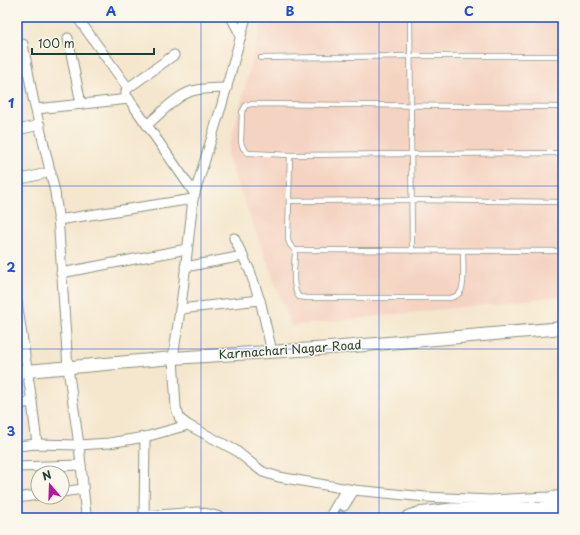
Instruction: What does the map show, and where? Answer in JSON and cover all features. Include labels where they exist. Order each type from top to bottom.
[{"type":"main road","points":[[409,518],[418,515],[452,511],[541,510],[563,505]]},
{"type":"street","points":[[231,17],[241,36]]},
{"type":"street","points":[[246,17],[227,88],[200,172],[194,196],[173,358],[176,408],[180,419],[188,425],[235,450],[264,472],[279,477],[350,489],[426,497],[490,500],[563,495]]},
{"type":"street","points":[[81,18],[128,88]]},
{"type":"street","points":[[68,38],[81,104]]},
{"type":"street","points":[[23,44],[29,80],[55,192],[68,368],[79,445],[86,515]]},
{"type":"street","points":[[174,55],[128,88],[126,95],[194,196]]},
{"type":"street","points":[[147,125],[182,96],[206,88],[227,88]]},
{"type":"street","points":[[36,109],[129,99]]},
{"type":"street","points":[[17,130],[40,125]]},
{"type":"street","points":[[17,180],[51,172]]},
{"type":"street","points":[[58,220],[194,196]]},
{"type":"street","points":[[234,238],[250,271],[260,300],[272,352]]},
{"type":"street","points":[[61,273],[187,249]]},
{"type":"street","points":[[185,267],[243,256]]},
{"type":"street","points":[[180,309],[260,300]]},
{"type":"street","points":[[17,302],[22,372],[32,402],[37,444]]},
{"type":"street","name":"Karmachari Nagar Road","points":[[22,372],[173,358],[330,348],[563,328]]},
{"type":"street","points":[[17,404],[32,402]]},
{"type":"street","points":[[17,446],[37,444],[79,445],[109,443],[145,437],[188,425]]},
{"type":"street","points":[[145,437],[144,517],[198,512],[223,518]]},
{"type":"street","points":[[17,467],[81,465]]},
{"type":"street","points":[[70,491],[83,489]]},
{"type":"street","points":[[344,506],[350,489]]},
{"type":"street","points":[[329,518],[350,489]]},
{"type":"street","points":[[17,498],[30,496]]},
{"type":"lane","points":[[410,17],[412,251]]},
{"type":"lane","points":[[261,58],[563,56]]},
{"type":"lane","points":[[563,108],[252,104],[246,105],[242,112],[241,142],[243,148],[248,153],[290,155],[563,153]]},
{"type":"lane","points":[[290,155],[288,240],[290,245],[295,250],[563,251]]},
{"type":"lane","points":[[289,201],[412,200],[563,202]]},
{"type":"lane","points":[[295,250],[294,287],[296,294],[299,297],[307,298],[450,298],[461,293],[463,251]]},
{"type":"shaded area","points":[[303,17],[563,17],[563,296],[291,326],[227,155],[261,25]]},
{"type":"tunnel","points":[[338,518],[344,506]]}]
